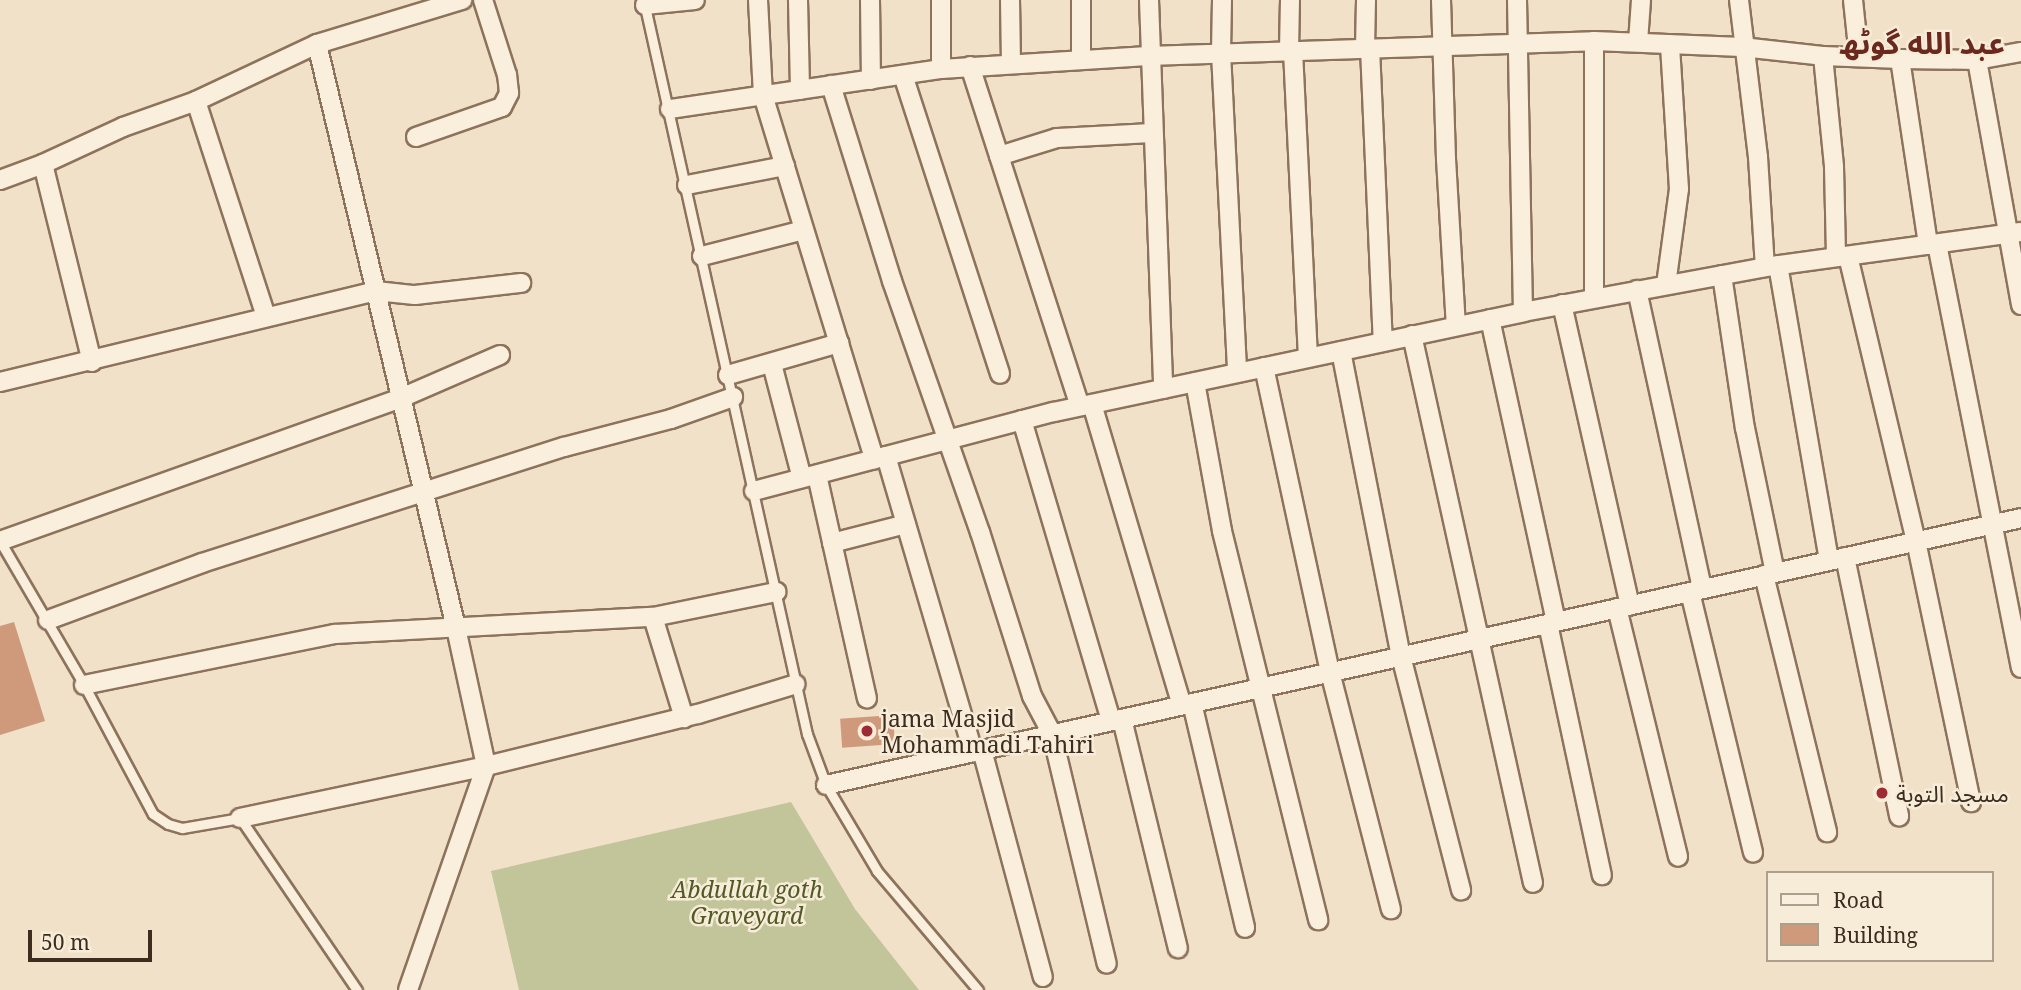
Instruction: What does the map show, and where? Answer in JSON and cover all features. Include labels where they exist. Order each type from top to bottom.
[{"type":"street","points":[[0,180],[43,164],[123,127],[197,101],[317,44],[462,0]]},
{"type":"street","points":[[416,137],[502,107],[509,93],[507,75],[483,0]]},
{"type":"street","points":[[644,2],[695,0]]},
{"type":"street","points":[[758,0],[763,95],[839,344],[906,524],[977,751],[1043,977]]},
{"type":"street","points":[[798,0],[800,90]]},
{"type":"street","points":[[870,0],[871,80]]},
{"type":"street","points":[[941,0],[941,69]]},
{"type":"street","points":[[1010,0],[1011,64]]},
{"type":"street","points":[[1081,0],[1081,60]]},
{"type":"street","points":[[1149,0],[1148,56],[1163,389]]},
{"type":"street","points":[[1222,0],[1221,53],[1237,373]]},
{"type":"street","points":[[1290,0],[1308,358]]},
{"type":"street","points":[[1366,0],[1382,342]]},
{"type":"street","points":[[1441,0],[1456,326]]},
{"type":"street","points":[[1517,0],[1523,312]]},
{"type":"street","points":[[1638,42],[1641,0]]},
{"type":"street","points":[[1739,0],[1742,47],[1771,266],[1837,559],[1899,816]]},
{"type":"street","points":[[1853,0],[1859,58]]},
{"type":"street","points":[[670,109],[941,69],[1148,56],[1594,41],[1742,47],[1859,58],[1977,60],[2021,52]]},
{"type":"street","points":[[1594,41],[1594,298]]},
{"type":"street","points":[[317,44],[456,628],[486,766],[408,990]]},
{"type":"street","points":[[1666,285],[1679,188],[1670,44]]},
{"type":"street","points":[[1823,56],[1842,256],[1916,541],[1971,802]]},
{"type":"street","points":[[1900,59],[1933,244],[2021,668]]},
{"type":"street","points":[[1977,60],[2014,233],[2021,305]]},
{"type":"street","points":[[970,66],[1187,704],[1245,928]]},
{"type":"street","points":[[903,75],[1000,374]]},
{"type":"street","points":[[831,85],[1032,696],[1052,734],[1107,964]]},
{"type":"street","points":[[197,101],[266,317]]},
{"type":"street","points":[[999,156],[1057,138],[1152,133]]},
{"type":"street","points":[[43,164],[92,362]]},
{"type":"street","points":[[687,185],[785,166]]},
{"type":"street","points":[[702,257],[804,230]]},
{"type":"street","points":[[754,491],[1086,405],[1490,318],[1771,266],[2014,233]]},
{"type":"street","points":[[1722,275],[1770,574],[1827,832]]},
{"type":"street","points":[[0,382],[92,362],[376,291],[415,295],[521,282]]},
{"type":"street","points":[[1637,290],[1696,591],[1753,852]]},
{"type":"street","points":[[1562,304],[1623,607],[1678,857]]},
{"type":"street","points":[[1490,318],[1602,875]]},
{"type":"street","points":[[1412,335],[1533,883]]},
{"type":"street","points":[[728,375],[839,344]]},
{"type":"street","points":[[1341,351],[1401,656],[1461,890]]},
{"type":"street","points":[[0,541],[401,398],[500,355]]},
{"type":"street","points":[[772,364],[832,543],[867,698]]},
{"type":"street","points":[[1264,367],[1330,672],[1391,909]]},
{"type":"street","points":[[1195,382],[1222,531],[1318,920]]},
{"type":"street","points":[[48,620],[202,563],[564,447],[671,419],[733,397]]},
{"type":"street","points":[[1022,421],[1116,720],[1178,948]]},
{"type":"street","points":[[826,785],[2021,518]]},
{"type":"street","points":[[832,543],[906,524]]},
{"type":"street","points":[[84,685],[335,634],[653,617],[776,592]]},
{"type":"street","points":[[653,617],[684,718]]},
{"type":"street","points":[[240,818],[486,766],[684,718],[796,684]]},
{"type":"lane","points":[[644,2],[687,185],[807,734],[826,785],[877,871],[978,990]]},
{"type":"lane","points":[[0,541],[48,620],[153,814],[168,824],[182,828],[240,818],[357,990]]},
{"type":"green space","name":"Abdullah goth Graveyard","points":[[791,802],[855,909],[919,990],[519,990],[491,871]]},
{"type":"building","points":[[14,622],[45,721],[0,735],[0,626]]},
{"type":"building","name":"jama Masjid Mohammadi Tahiri","points":[[893,715],[895,744],[842,748],[840,719]]},
{"type":"place","name":"jama Masjid Mohammadi Tahiri","points":[[867,731]]},
{"type":"place","name":"مسجد التوبة","points":[[1882,793]]},
{"type":"district","name":"عبد الله گوٹھ","points":[[1922,43]]}]
